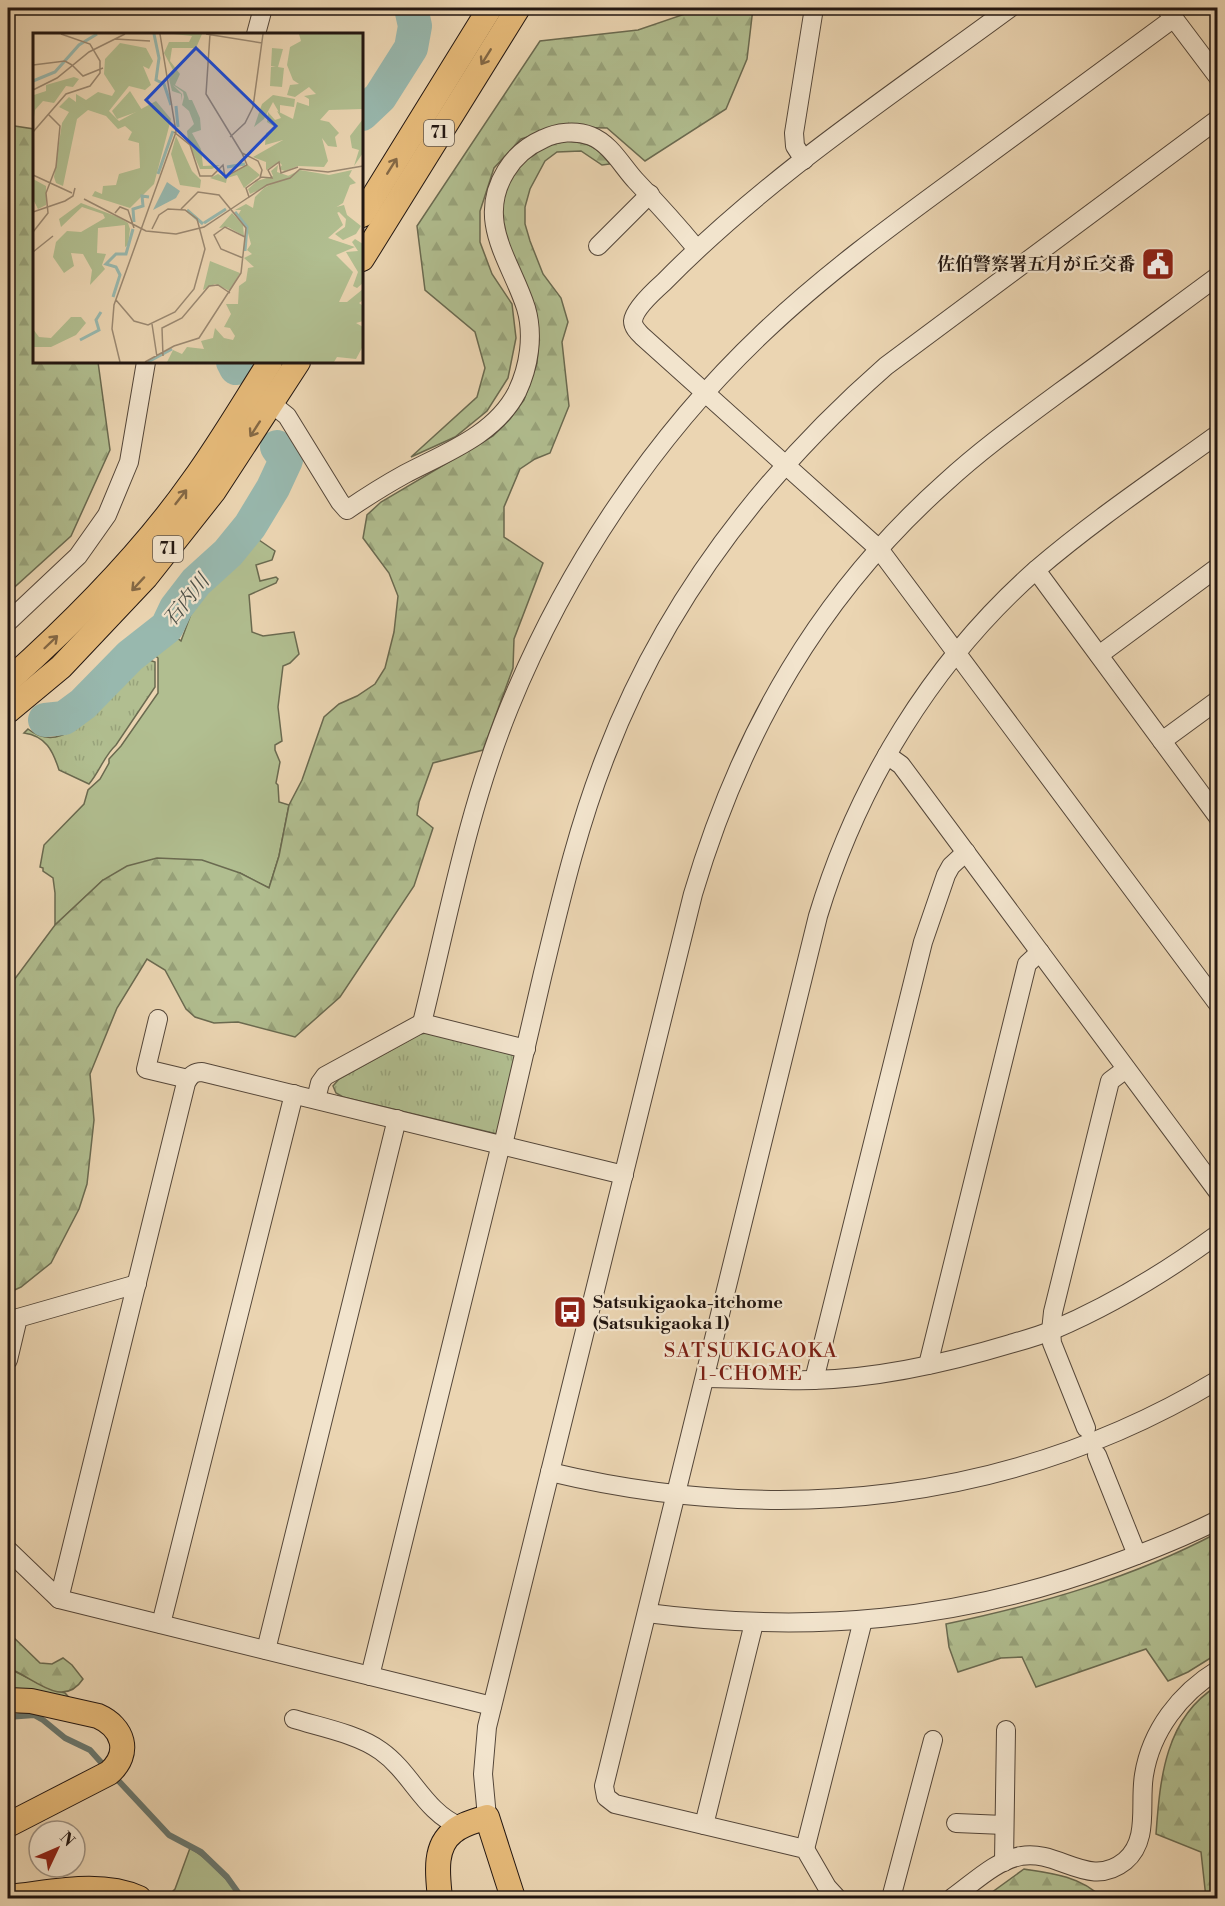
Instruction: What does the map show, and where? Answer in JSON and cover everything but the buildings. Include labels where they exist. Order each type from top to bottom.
[{"type":"main road","name":"71","points":[[363,213],[490,8]]},
{"type":"main road","name":"71","points":[[363,257],[518,8]]},
{"type":"main road","name":"71","points":[[8,681],[48,645],[123,570],[193,481],[269,363]]},
{"type":"main road","name":"71","points":[[8,711],[61,667],[146,577],[214,491],[297,363]]},
{"type":"main road","points":[[8,1700],[31,1701],[90,1713],[105,1719],[121,1737],[122,1754],[111,1771],[8,1825]]},
{"type":"main road","points":[[440,1899],[439,1857],[446,1840],[461,1827],[487,1817],[513,1899]]},
{"type":"main road","points":[[8,1898],[94,1889],[114,1890],[139,1899]]},
{"type":"street","points":[[256,33],[263,8]]},
{"type":"street","points":[[804,160],[795,146],[794,133],[813,14],[830,8]]},
{"type":"street","points":[[1010,8],[740,210],[696,248],[642,305],[633,320],[642,336],[879,549],[1218,1004]]},
{"type":"street","points":[[422,1023],[472,816],[508,711],[528,663],[587,553],[651,457],[761,334],[810,290],[1170,13],[1218,77]]},
{"type":"street","points":[[370,1676],[579,834],[606,754],[669,622],[739,518],[785,464],[854,394],[886,366],[1218,119]]},
{"type":"street","points":[[272,404],[287,416],[347,510],[378,489],[487,428],[508,407],[516,393],[528,360],[530,341],[526,309],[500,244],[494,224],[493,207],[498,188],[512,161],[526,147],[554,134],[580,133],[602,142],[696,248]]},
{"type":"street","points":[[598,246],[650,194]]},
{"type":"street","points":[[487,1817],[483,1761],[492,1706],[693,894],[724,801],[752,738],[784,677],[836,601],[879,549],[931,496],[990,444],[1218,276]]},
{"type":"street","points":[[8,622],[78,556],[107,515],[129,462],[146,363]]},
{"type":"street","points":[[805,1849],[615,1804],[606,1797],[604,1786],[818,916],[843,846],[887,755],[920,701],[957,652],[998,606],[1036,570],[1218,434]]},
{"type":"street","points":[[1099,655],[1218,567]]},
{"type":"street","points":[[1036,570],[1218,817]]},
{"type":"street","points":[[1162,741],[1218,700]]},
{"type":"street","points":[[887,755],[901,765],[1218,1192]]},
{"type":"street","points":[[814,1380],[923,942],[946,874],[966,852]]},
{"type":"street","points":[[928,1365],[1027,964],[1040,952]]},
{"type":"street","points":[[158,1019],[146,1069],[188,1079]]},
{"type":"street","points":[[316,1099],[320,1083],[325,1076],[422,1023],[526,1049]]},
{"type":"street","points":[[1086,1428],[1052,1343],[1053,1312],[1110,1081],[1126,1069]]},
{"type":"street","points":[[59,1599],[188,1079],[196,1072],[316,1099],[624,1175]]},
{"type":"street","points":[[161,1624],[294,1094]]},
{"type":"street","points":[[266,1650],[397,1119]]},
{"type":"street","points":[[705,1378],[814,1380],[872,1375],[988,1351],[1051,1331],[1140,1287],[1218,1234]]},
{"type":"street","points":[[8,1360],[18,1318],[137,1284]]},
{"type":"street","points":[[550,1472],[597,1483],[675,1495],[768,1501],[831,1500],[893,1494],[1011,1470],[1076,1448],[1137,1422],[1218,1380]]},
{"type":"street","points":[[1097,1455],[1137,1555]]},
{"type":"street","points":[[648,1613],[754,1623],[863,1620],[958,1609],[1048,1587],[1137,1555],[1218,1520]]},
{"type":"street","points":[[8,1550],[59,1599],[492,1706]]},
{"type":"street","points":[[837,1899],[827,1887],[805,1849],[863,1620]]},
{"type":"street","points":[[704,1824],[754,1623]]},
{"type":"street","points":[[952,1899],[1004,1862],[1022,1855],[1048,1857],[1079,1869],[1100,1872],[1111,1869],[1124,1861],[1136,1848],[1141,1838],[1143,1778],[1156,1736],[1169,1715],[1188,1692],[1218,1670]]},
{"type":"street","points":[[294,1719],[358,1739],[382,1752],[438,1814],[461,1827]]},
{"type":"street","points":[[1004,1862],[1006,1730]]},
{"type":"street","points":[[891,1899],[933,1740]]},
{"type":"street","points":[[956,1823],[1004,1824]]},
{"type":"green space","points":[[687,8],[753,8],[747,59],[726,109],[645,161],[607,128],[560,127],[521,139],[494,168],[480,211],[480,242],[492,274],[512,304],[516,338],[508,378],[487,411],[455,437],[411,457],[477,397],[485,368],[475,332],[425,290],[417,226],[540,41],[638,30],[685,14]]},
{"type":"green space","points":[[8,125],[33,129],[33,363],[98,363],[110,450],[71,536],[8,593]]},
{"type":"green space","points":[[567,141],[592,146],[610,164],[602,165],[581,151],[557,152],[545,161],[530,189],[525,207],[525,224],[530,241],[543,274],[561,298],[568,322],[562,342],[569,406],[550,453],[520,469],[504,507],[504,537],[543,563],[514,639],[513,668],[483,750],[433,763],[419,802],[417,815],[433,828],[414,886],[340,997],[295,1037],[238,1022],[214,1023],[195,1017],[186,1009],[165,970],[147,959],[117,1008],[90,1074],[94,1120],[87,1184],[79,1209],[51,1263],[21,1287],[8,1293],[8,988],[55,925],[103,880],[127,866],[157,858],[202,860],[240,873],[269,888],[279,856],[289,805],[302,780],[324,717],[339,704],[375,684],[385,668],[394,632],[398,596],[389,573],[363,538],[367,515],[381,502],[493,436],[524,400],[537,363],[539,339],[508,258],[499,208],[514,167],[544,146]]},
{"type":"green space","points":[[259,540],[275,551],[272,560],[256,565],[260,581],[276,577],[278,579],[276,583],[249,595],[252,632],[263,636],[294,632],[299,654],[283,666],[278,707],[282,741],[275,745],[280,762],[276,783],[279,802],[289,805],[279,856],[269,888],[240,873],[103,880],[55,925],[53,878],[40,867],[44,845],[84,804],[88,790],[100,779],[109,759],[121,746],[158,693],[158,658],[153,654],[175,636],[181,641],[191,614],[211,587]]},
{"type":"green space","points":[[149,660],[155,662],[155,687],[89,784],[59,770],[48,746],[38,737],[24,733],[28,729],[43,737],[57,737],[71,731],[97,708],[131,670]]},
{"type":"green space","points":[[427,1033],[515,1055],[497,1134],[343,1097],[336,1093],[333,1086],[339,1079],[420,1034]]},
{"type":"green space","points":[[1217,1533],[1217,1654],[1188,1672],[1168,1681],[1146,1649],[1036,1687],[1022,1657],[1001,1658],[958,1672],[949,1647],[946,1624],[1016,1608],[1085,1588],[1152,1563]]},
{"type":"green space","points":[[8,1632],[40,1663],[52,1664],[63,1658],[83,1679],[75,1688],[66,1692],[56,1691],[8,1668]]},
{"type":"green space","points":[[8,1668],[50,1689],[65,1693],[74,1703],[8,1692]]},
{"type":"green space","points":[[1217,1686],[1217,1898],[1206,1898],[1201,1852],[1156,1834],[1163,1771],[1168,1751],[1186,1715],[1200,1699]]},
{"type":"green space","points":[[190,1848],[218,1870],[239,1898],[168,1898],[175,1889]]},
{"type":"green space","points":[[1024,1869],[1056,1874],[1076,1881],[1102,1898],[984,1898]]},
{"type":"waterway","name":"石内川","points":[[363,113],[380,97],[411,48],[415,26],[411,8]]},
{"type":"waterway","name":"石内川","points":[[234,363],[236,368]]},
{"type":"waterway","name":"石内川","points":[[45,720],[64,718],[83,704],[130,656],[167,627],[176,608],[196,582],[228,553],[250,526],[273,488],[286,460],[277,447]]},
{"type":"waterway","points":[[8,1717],[34,1715],[65,1738],[90,1750],[107,1769]]},
{"type":"waterway","points":[[114,1776],[169,1835],[201,1852],[227,1877],[242,1898]]},
{"type":"place","name":"佐伯警察署五月が丘交番","points":[[1158,264]]},
{"type":"place","name":"Satsukigaoka-itchome (Satsukigaoka 1)","points":[[570,1312]]},
{"type":"district","name":"SATSUKIGAOKA 1-CHOME","points":[[751,1362]]}]
